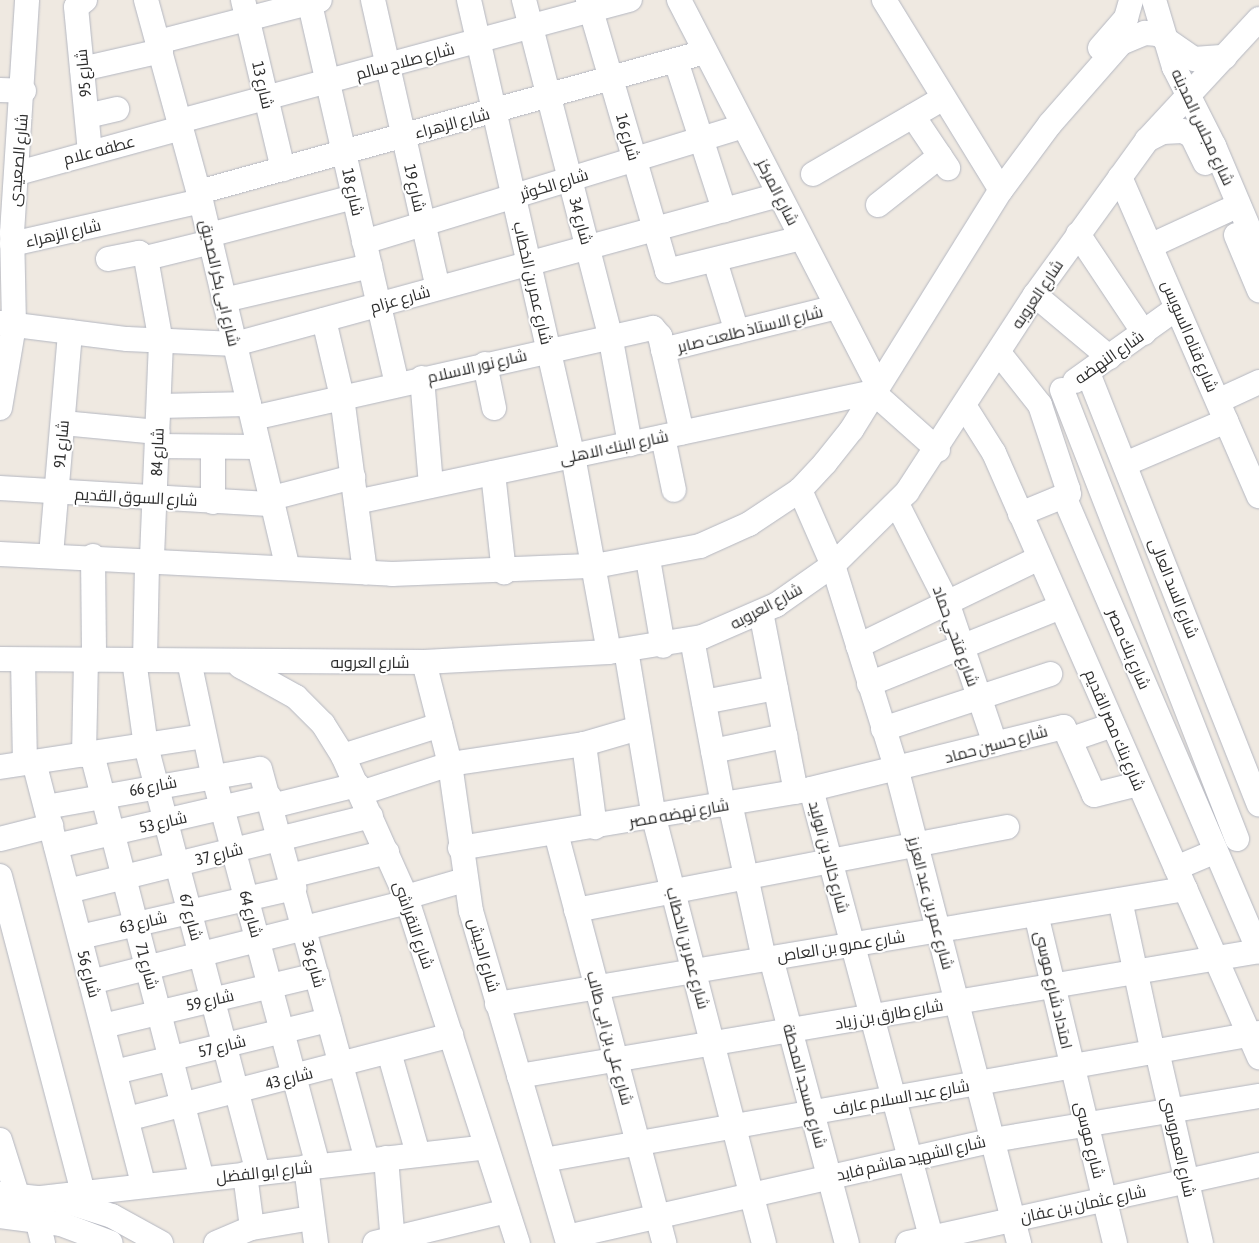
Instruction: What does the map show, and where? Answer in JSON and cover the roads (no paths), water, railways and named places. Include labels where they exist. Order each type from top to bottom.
[{"type":"street","name":"شارع الصعيدى","points":[[0,408],[7,324],[10,172],[24,91],[27,0]]},
{"type":"street","name":"شارع 95","points":[[85,0],[76,7],[90,152]]},
{"type":"street","name":"شارع ابى بكر الصديق","points":[[146,0],[200,196],[288,568]]},
{"type":"street","name":"شارع 19","points":[[373,0],[438,288]]},
{"type":"street","name":"شارع عمر بن الخطاب","points":[[469,0],[573,456],[595,566],[639,728],[654,818],[764,1243]]},
{"type":"street","name":"شارع 34","points":[[524,0],[610,335],[630,444]]},
{"type":"street","name":"شارع صلاح سالم","points":[[181,125],[266,98],[531,27],[590,5],[630,0]]},
{"type":"street","name":"شارع المركز","points":[[679,0],[837,307],[875,388]]},
{"type":"street","points":[[884,0],[942,99],[1001,190]]},
{"type":"street","points":[[1050,124],[1058,95],[1119,28],[1131,0]]},
{"type":"street","name":"شارع مجلس المدينه","points":[[1154,0],[1165,38],[1187,94],[1259,252]]},
{"type":"street","points":[[82,69],[159,46],[245,9],[313,1]]},
{"type":"street","name":"شارع 18","points":[[313,1],[328,82],[397,384]]},
{"type":"street","name":"شارع 16","points":[[590,5],[669,272],[716,261]]},
{"type":"street","name":"شارع 13","points":[[245,9],[283,169]]},
{"type":"street","name":"شارع العروبه","points":[[0,659],[424,662],[617,651],[663,646],[692,639],[762,612],[833,565],[896,504],[938,450],[1035,295],[1147,140],[1187,94],[1257,27]]},
{"type":"street","points":[[0,554],[93,556],[150,561],[365,572],[504,572],[595,566],[648,558],[700,546],[749,524],[800,490],[852,429],[875,388],[1001,190],[1050,124],[1122,43],[1145,33],[1165,38],[1194,59],[1225,57]]},
{"type":"street","name":"شارع الزهراء","points":[[8,236],[200,196],[283,169],[705,52]]},
{"type":"street","points":[[676,61],[724,210]]},
{"type":"street","points":[[0,90],[24,91]]},
{"type":"street","points":[[813,174],[942,99]]},
{"type":"street","points":[[87,116],[117,109]]},
{"type":"street","points":[[878,204],[944,163],[913,116]]},
{"type":"street","name":"عطفه علام","points":[[10,172],[90,152],[181,125]]},
{"type":"street","name":"شارع الكوثر","points":[[364,242],[743,126]]},
{"type":"street","name":"شارع مجلس المدينه","points":[[1147,140],[1173,130],[1192,136],[1259,290]]},
{"type":"street","name":"شارع قناه السويس","points":[[1120,177],[1259,496]]},
{"type":"street","name":"شارع عزام","points":[[7,324],[161,342],[235,344],[528,262],[780,196]]},
{"type":"street","points":[[108,259],[139,253],[146,258],[354,197]]},
{"type":"street","points":[[1150,246],[1226,211]]},
{"type":"street","points":[[1078,234],[1144,333]]},
{"type":"street","points":[[737,332],[716,261],[801,238]]},
{"type":"street","name":"شارع 84","points":[[140,660],[155,499],[161,342],[146,258]]},
{"type":"street","points":[[224,300],[370,266]]},
{"type":"street","points":[[1035,295],[1109,357]]},
{"type":"street","name":"شارع الاستاذ طلعت صابر","points":[[664,350],[837,307]]},
{"type":"street","name":"شارع النهضه","points":[[1040,405],[1088,373],[1177,308]]},
{"type":"street","points":[[324,320],[342,397],[365,572]]},
{"type":"street","name":"شارع نور الاسلام","points":[[159,406],[251,411],[342,397],[610,335],[653,328],[664,350],[672,435],[674,490]]},
{"type":"street","name":"شارع 91","points":[[51,555],[70,332]]},
{"type":"street","name":"شارع بنك مصر","points":[[999,353],[1040,405],[1069,494],[1066,500],[1259,951]]},
{"type":"street","points":[[485,364],[494,408]]},
{"type":"street","name":"شارع السد العالى","points":[[1088,373],[1259,804]]},
{"type":"street","points":[[422,378],[431,486]]},
{"type":"street","points":[[1125,464],[1222,411],[1259,382]]},
{"type":"street","points":[[875,388],[938,450]]},
{"type":"street","name":"شارع البنك الاهلى","points":[[356,502],[672,435],[875,388]]},
{"type":"street","points":[[1062,390],[1237,839]]},
{"type":"street","name":"شارع بنك مصر القديم","points":[[966,407],[994,453],[1185,889],[1217,958],[1256,1034],[1259,1057]]},
{"type":"street","points":[[63,423],[213,447],[259,447]]},
{"type":"street","points":[[213,447],[213,502]]},
{"type":"street","points":[[493,473],[504,572]]},
{"type":"street","name":"شارع السوق القديم","points":[[0,488],[213,502],[272,501],[353,478]]},
{"type":"street","name":"شارع عمر بن عبد العزيز","points":[[800,490],[833,565],[896,771],[1019,1243]]},
{"type":"street","points":[[1020,514],[1069,494]]},
{"type":"street","name":"شارع فتحي حماد","points":[[896,504],[947,602],[995,744]]},
{"type":"street","name":"شارع 71","points":[[93,556],[88,754],[103,796],[202,1179]]},
{"type":"street","points":[[648,558],[663,646]]},
{"type":"street","points":[[858,646],[1039,558]]},
{"type":"street","points":[[869,684],[1061,607]]},
{"type":"street","name":"شارع خالد بن الوليد","points":[[762,612],[785,736],[831,864],[932,1240]]},
{"type":"street","name":"شارع مسجد المحطة","points":[[692,639],[713,751],[847,1243]]},
{"type":"street","name":"شارع 56","points":[[23,660],[30,763],[51,826],[144,1186]]},
{"type":"street","name":"شارع 67","points":[[140,660],[146,746],[237,1092],[252,1173],[252,1228]]},
{"type":"street","name":"شارع 64","points":[[188,661],[213,774],[294,1077],[312,1167],[312,1218],[316,1243]]},
{"type":"street","name":"شارع النقراشى","points":[[230,662],[264,676],[296,697],[322,724],[343,756],[407,899],[518,1243]]},
{"type":"street","name":"شارع الجيش","points":[[424,662],[450,764],[464,880],[497,1004],[567,1240]]},
{"type":"street","points":[[883,729],[1050,674]]},
{"type":"street","points":[[704,702],[776,688]]},
{"type":"street","points":[[343,756],[440,724]]},
{"type":"street","points":[[1072,739],[1113,724]]},
{"type":"street","name":"شارع حسين حماد","points":[[896,771],[1064,727],[1072,739],[1094,795],[1138,784]]},
{"type":"street","name":"شارع 53","points":[[51,826],[112,833],[222,808],[359,789],[450,764],[584,744],[639,728]]},
{"type":"street","points":[[0,767],[204,736]]},
{"type":"street","points":[[713,751],[785,736]]},
{"type":"street","points":[[584,744],[595,827]]},
{"type":"street","name":"شارع 66","points":[[51,826],[103,796],[213,774],[260,769]]},
{"type":"street","name":"شارع 36","points":[[260,769],[341,1065],[376,1159],[387,1242]]},
{"type":"street","name":"شارع نهضه مصر","points":[[460,848],[654,818],[896,771]]},
{"type":"street","name":"شارع 37","points":[[68,891],[371,816]]},
{"type":"street","points":[[0,839],[51,826]]},
{"type":"street","points":[[576,910],[916,848],[1006,828]]},
{"type":"street","name":"شارع على بن ابى طالب","points":[[556,833],[664,1243]]},
{"type":"street","points":[[1176,868],[1216,851]]},
{"type":"street","name":"شارع 63","points":[[80,937],[246,899],[386,852]]},
{"type":"street","points":[[0,876],[83,1193]]},
{"type":"street","points":[[91,982],[304,928],[407,899],[464,880]]},
{"type":"street","name":"شارع عمرو بن العاص","points":[[497,1004],[1185,889]]},
{"type":"street","name":"شارع العمروسى","points":[[1120,900],[1201,1243]]},
{"type":"street","name":"امتداد شارع موسى","points":[[1036,914],[1073,1067]]},
{"type":"street","name":"شارع طارق بن زياد","points":[[519,1076],[1259,951]]},
{"type":"street","name":"شارع 59","points":[[103,1026],[317,975]]},
{"type":"street","name":"شارع 57","points":[[115,1072],[329,1020]]},
{"type":"street","name":"شارع عبد السلام عارف","points":[[544,1160],[1256,1034]]},
{"type":"street","name":"شارع 43","points":[[127,1119],[451,1035]]},
{"type":"street","points":[[389,1052],[418,1154]]},
{"type":"street","name":"شارع موسى","points":[[1073,1067],[1115,1243]]},
{"type":"street","name":"شارع الشهيد هاشم فايد","points":[[567,1240],[657,1216],[993,1140],[1259,1096]]},
{"type":"street","points":[[0,1140],[9,1194],[34,1211],[111,1243]]},
{"type":"street","name":"شارع ابو الفضل","points":[[34,1211],[83,1193],[486,1146]]},
{"type":"street","name":"شارع عثمان بن عفان","points":[[908,1243],[932,1240],[1105,1199],[1259,1166]]},
{"type":"street","points":[[34,1211],[43,1243]]},
{"type":"street","points":[[0,1216],[34,1211],[112,1216],[161,1243]]},
{"type":"street","points":[[387,1242],[507,1211]]},
{"type":"street","points":[[216,1243],[252,1228],[312,1218]]}]
